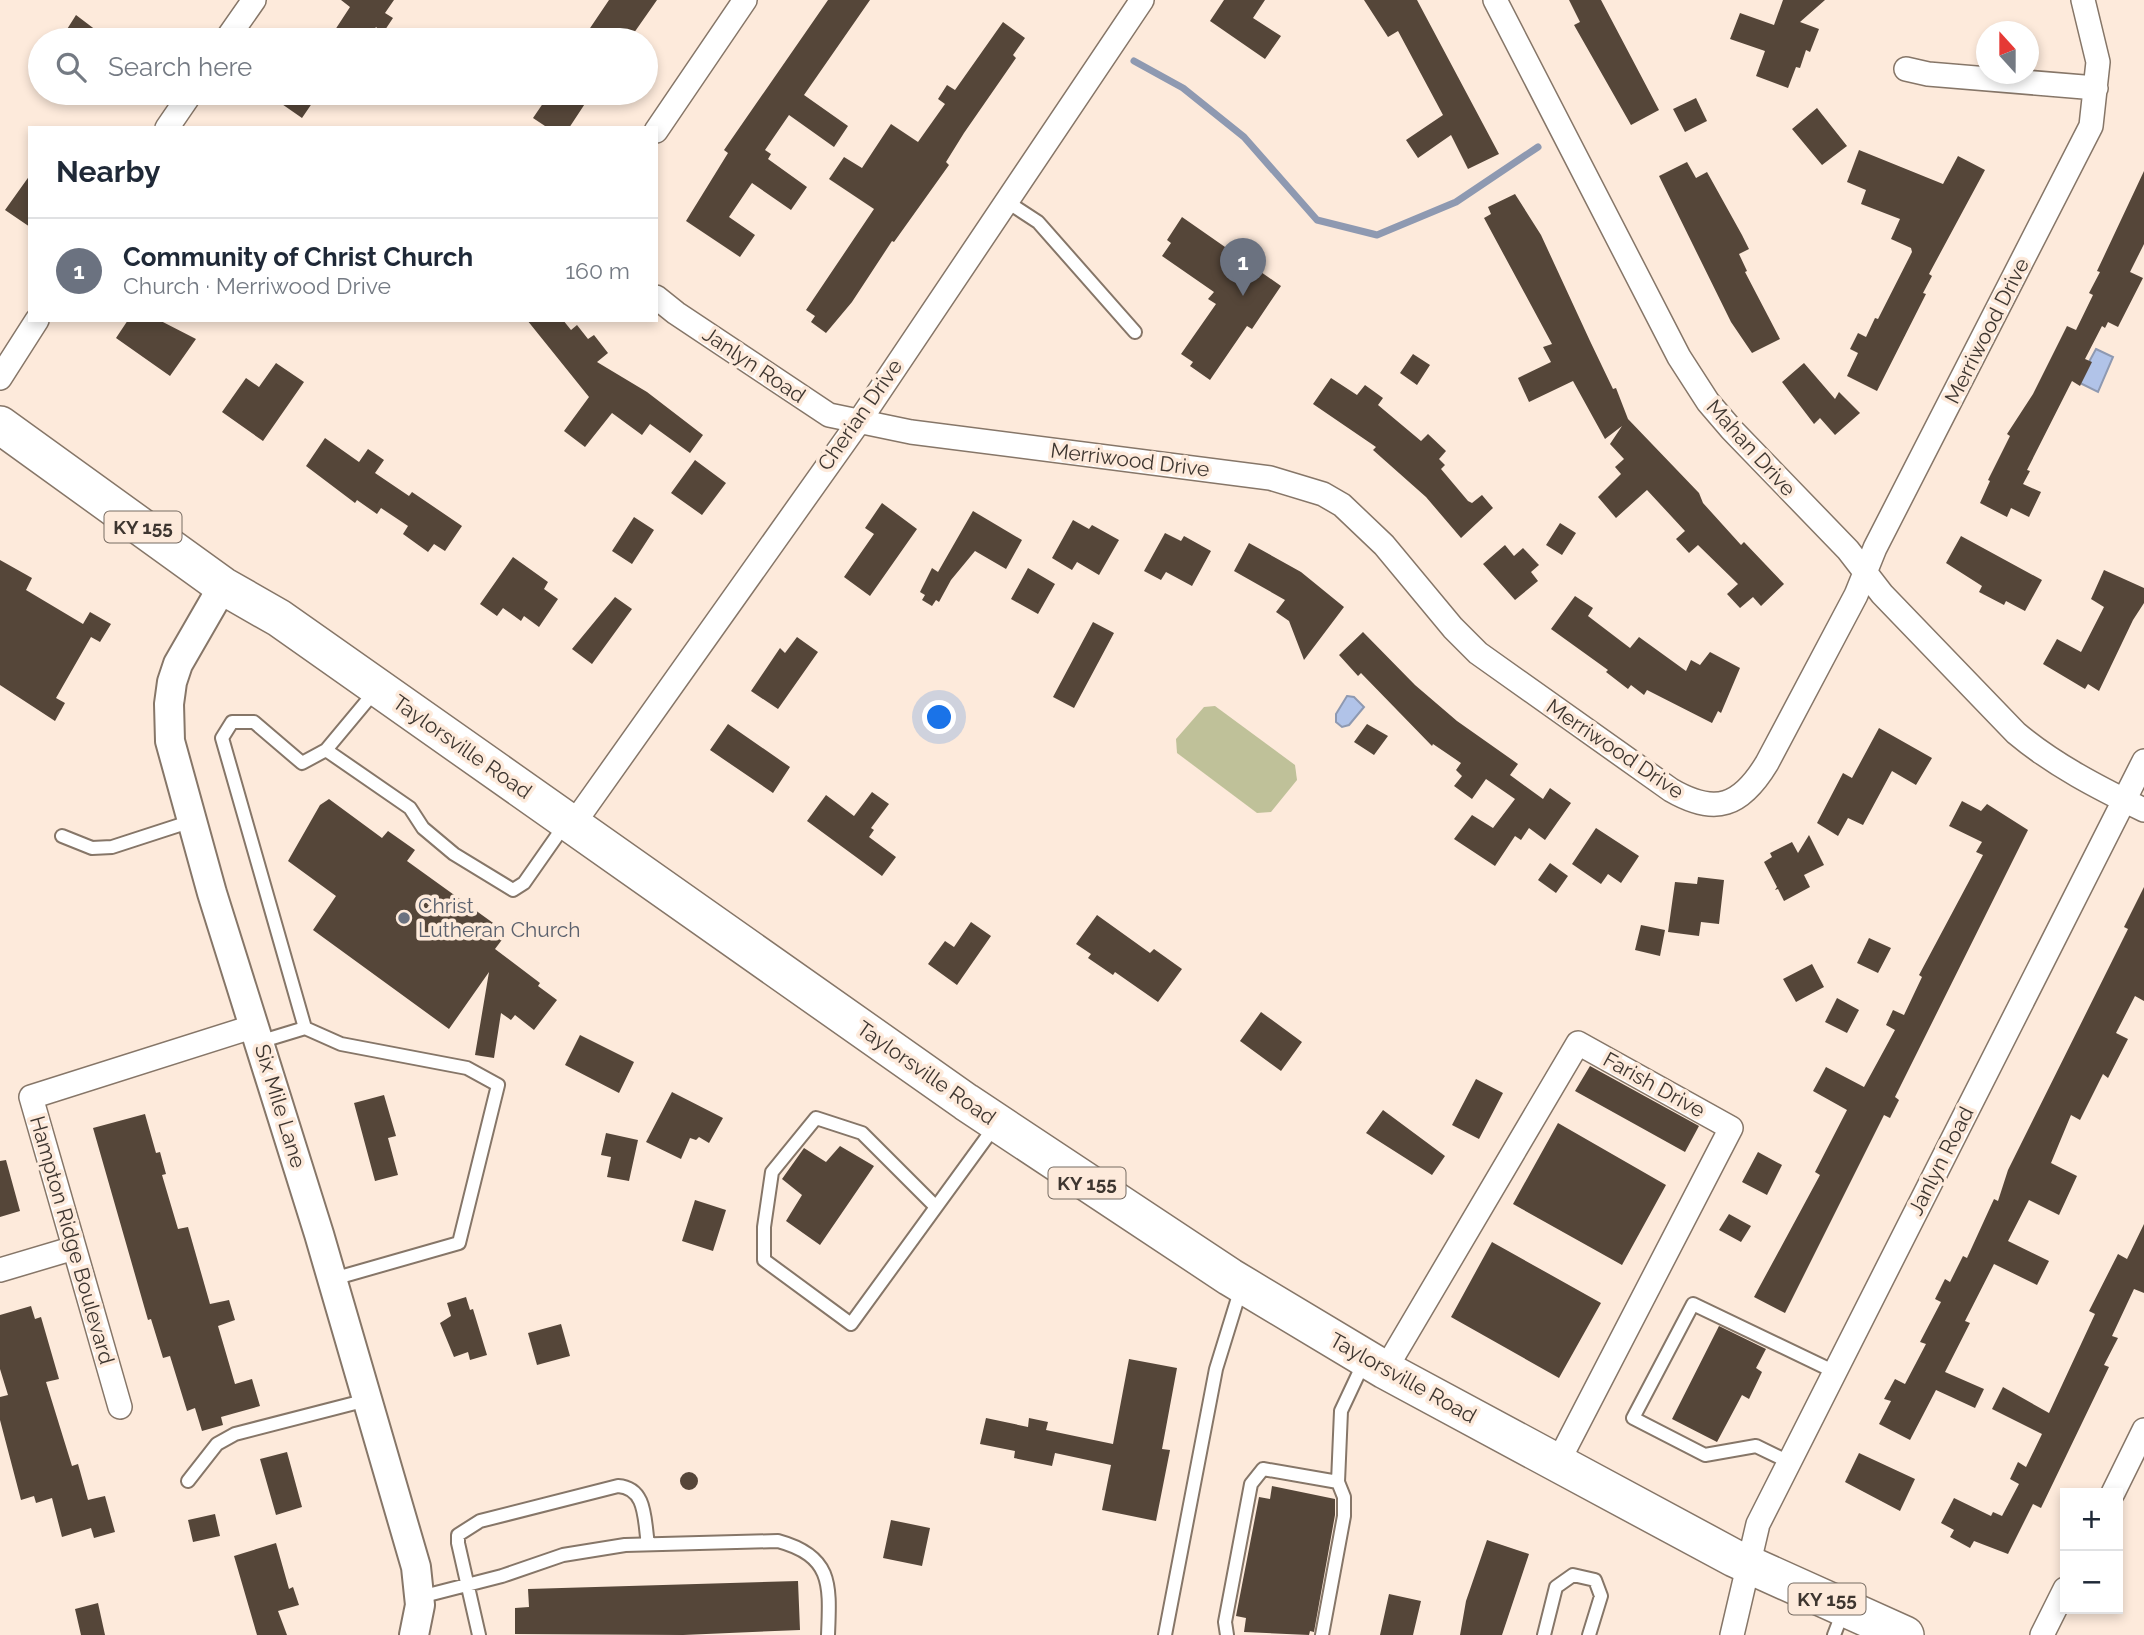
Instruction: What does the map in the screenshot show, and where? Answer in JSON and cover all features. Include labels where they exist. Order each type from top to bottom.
[{"type":"main road","name":"Taylorsville Road","points":[[0,425],[223,586],[279,618],[997,1123],[1242,1284],[1376,1364],[1748,1566],[1839,1621],[1905,1635]]},
{"type":"street","points":[[234,28],[254,0]]},
{"type":"street","points":[[658,128],[745,0]]},
{"type":"street","name":"Cherian Drive","points":[[569,824],[858,423],[1142,0]]},
{"type":"street","name":"Mahan Drive","points":[[1495,0],[1679,357],[1708,402],[1866,571],[1882,594],[2016,733],[2045,755],[2134,805]]},
{"type":"street","name":"Merriwood Drive","points":[[858,423],[1270,478],[1322,494],[1359,518],[1452,628],[1478,653],[1671,790],[1702,804],[1730,802],[1754,785],[1856,595],[2091,125],[2097,54],[2083,0]]},
{"type":"street","points":[[1906,69],[1928,74],[2096,88]]},
{"type":"street","points":[[168,126],[183,105]]},
{"type":"street","name":"Janlyn Road","points":[[658,299],[828,415],[858,423]]},
{"type":"street","points":[[0,378],[36,322]]},
{"type":"street","name":"Six Mile Lane","points":[[223,586],[178,664],[169,704],[174,758],[416,1567],[420,1597],[414,1635]]},
{"type":"street","name":"Janlyn Road","points":[[1732,1635],[1758,1524],[1835,1372],[2134,805],[2144,761]]},
{"type":"street","name":"Hampton Ridge Boulevard","points":[[120,1407],[31,1097],[257,1034]]},
{"type":"street","name":"Farish Drive","points":[[1376,1364],[1578,1043],[1649,1082],[1731,1128],[1557,1464]]},
{"type":"street","points":[[0,1270],[74,1248]]},
{"type":"street","points":[[2115,1488],[2144,1430]]},
{"type":"street","points":[[2042,1635],[2060,1599]]},
{"type":"lane","points":[[1006,201],[1038,222],[1135,332]]},
{"type":"lane","points":[[305,1028],[222,738],[233,722],[254,722],[302,763],[326,750],[378,688]]},
{"type":"lane","points":[[326,750],[410,808],[423,828],[454,854],[513,890],[524,883],[569,824]]},
{"type":"lane","points":[[62,836],[92,848],[113,847],[192,821]]},
{"type":"lane","points":[[257,1034],[305,1028],[341,1044],[467,1068],[498,1085],[459,1243],[332,1279]]},
{"type":"lane","points":[[936,1207],[862,1133],[816,1118],[772,1172],[764,1227],[764,1260],[851,1324],[936,1207],[997,1123]]},
{"type":"lane","points":[[1165,1635],[1216,1369],[1242,1284]]},
{"type":"lane","points":[[1789,1462],[1756,1446],[1705,1455],[1633,1418],[1693,1304],[1835,1372]]},
{"type":"lane","points":[[1322,1635],[1344,1516],[1344,1497],[1338,1482],[1341,1411],[1376,1364]]},
{"type":"lane","points":[[188,1481],[217,1444],[235,1434],[368,1400]]},
{"type":"lane","points":[[1227,1635],[1225,1622],[1251,1484],[1263,1469],[1338,1482]]},
{"type":"lane","points":[[479,1635],[458,1535],[481,1521],[618,1486],[631,1487],[640,1495],[648,1544]]},
{"type":"lane","points":[[420,1597],[563,1555],[648,1544],[778,1541],[800,1547],[825,1571],[830,1592],[828,1635]]},
{"type":"lane","points":[[1544,1635],[1556,1587],[1573,1575],[1595,1580],[1601,1597],[1589,1635]]},
{"type":"green space","points":[[1215,706],[1295,765],[1297,780],[1271,812],[1257,813],[1177,753],[1176,739],[1204,707]]},
{"type":"water","points":[[2096,349],[2113,357],[2098,392],[2078,382]]},
{"type":"water","points":[[1347,696],[1354,697],[1364,707],[1349,725],[1342,727],[1336,722],[1336,714]]},
{"type":"building","points":[[341,0],[394,0],[385,13],[393,18],[386,28],[336,28],[350,7]]},
{"type":"building","points":[[609,0],[657,0],[637,28],[590,28]]},
{"type":"building","points":[[828,0],[870,0],[804,95],[848,126],[834,147],[789,115],[765,150],[771,154],[768,159],[807,187],[791,210],[752,183],[729,217],[755,235],[740,257],[686,221],[728,153],[724,150]]},
{"type":"building","points":[[1224,0],[1265,0],[1253,18],[1281,36],[1265,59],[1210,21]]},
{"type":"building","points":[[1364,0],[1417,0],[1499,154],[1468,169],[1451,135],[1418,158],[1406,140],[1443,115],[1398,31],[1388,37]]},
{"type":"building","points":[[1569,0],[1601,0],[1659,110],[1631,125],[1574,25],[1580,22]]},
{"type":"building","points":[[1783,0],[1825,0],[1800,22],[1819,29],[1810,52],[1806,50],[1800,68],[1796,67],[1788,88],[1756,76],[1765,51],[1730,39],[1740,13],[1774,25]]},
{"type":"building","points":[[76,15],[93,28],[68,28]]},
{"type":"building","points":[[1003,22],[1025,38],[1013,55],[1016,58],[964,133],[946,162],[949,165],[894,242],[892,241],[852,302],[826,333],[811,322],[815,316],[806,310],[874,209],[829,179],[844,157],[862,168],[891,124],[918,142],[945,104],[938,99],[947,85],[955,90]]},
{"type":"building","points":[[1696,98],[1707,121],[1685,132],[1673,109]]},
{"type":"building","points":[[283,105],[311,105],[302,118]]},
{"type":"building","points":[[542,105],[584,105],[570,126],[545,126],[533,118]]},
{"type":"building","points":[[1817,108],[1847,146],[1822,165],[1792,129]]},
{"type":"building","points":[[1859,150],[1943,184],[1958,156],[1985,170],[1929,274],[1932,276],[1923,293],[1926,294],[1877,391],[1847,376],[1858,353],[1850,349],[1858,333],[1866,337],[1875,318],[1878,319],[1912,252],[1911,248],[1891,239],[1900,219],[1861,204],[1866,190],[1847,182]]},
{"type":"building","points":[[1687,162],[1696,178],[1707,172],[1742,235],[1749,249],[1739,254],[1747,271],[1745,272],[1780,339],[1752,353],[1731,322],[1659,176]]},
{"type":"building","points":[[2144,171],[2144,244],[2130,272],[2143,278],[2118,327],[2108,322],[2105,328],[2102,326],[2085,359],[2092,362],[2080,386],[2072,381],[2027,470],[2030,471],[2023,484],[2041,492],[2029,517],[2011,508],[2007,517],[1980,503],[1990,481],[1988,480],[2010,436],[2007,434],[2033,394],[2067,326],[2076,330],[2093,295],[2089,293],[2100,272],[2097,271]]},
{"type":"building","points":[[28,178],[28,226],[5,210]]},
{"type":"building","points":[[1515,194],[1541,235],[1613,389],[1616,388],[1628,419],[1699,493],[1703,503],[1741,545],[1744,542],[1784,584],[1761,606],[1753,597],[1740,608],[1727,594],[1738,584],[1698,545],[1689,553],[1676,539],[1685,531],[1647,490],[1616,518],[1598,497],[1621,474],[1615,467],[1624,459],[1610,444],[1622,426],[1605,439],[1573,381],[1529,402],[1518,378],[1551,362],[1543,347],[1552,344],[1484,218],[1491,214],[1488,207]]},
{"type":"building","points":[[1182,217],[1281,286],[1252,329],[1247,326],[1210,380],[1190,366],[1193,362],[1181,354],[1216,304],[1208,299],[1214,292],[1162,256],[1171,243],[1167,240]]},
{"type":"building","points":[[127,322],[163,322],[196,339],[170,376],[116,338]]},
{"type":"building","points":[[529,322],[565,322],[571,330],[577,325],[588,339],[594,335],[608,353],[597,362],[647,392],[703,435],[690,453],[650,424],[642,435],[612,413],[585,447],[564,431],[589,397]]},
{"type":"building","points":[[1413,354],[1430,365],[1417,385],[1400,373]]},
{"type":"building","points":[[276,363],[304,382],[263,441],[222,412],[246,378],[259,387]]},
{"type":"building","points":[[1804,363],[1835,399],[1839,392],[1860,413],[1835,435],[1820,418],[1814,424],[1782,382]]},
{"type":"building","points":[[1331,378],[1357,395],[1365,385],[1383,398],[1378,405],[1421,441],[1428,434],[1446,451],[1439,459],[1445,465],[1441,469],[1468,501],[1472,503],[1482,495],[1493,508],[1461,538],[1426,497],[1373,450],[1376,447],[1313,404]]},
{"type":"building","points":[[325,438],[359,462],[368,449],[384,460],[375,473],[409,496],[412,492],[462,526],[445,551],[434,544],[428,552],[403,534],[408,526],[381,508],[377,514],[357,500],[355,503],[306,466]]},
{"type":"building","points":[[695,460],[726,483],[702,515],[671,493]]},
{"type":"building","points":[[882,503],[917,529],[870,596],[844,577],[874,534],[865,528]]},
{"type":"building","points":[[973,511],[1022,540],[1006,569],[975,551],[951,580],[939,602],[936,600],[932,606],[922,600],[925,595],[920,592],[932,568],[938,572]]},
{"type":"building","points":[[634,517],[654,530],[632,564],[612,551]]},
{"type":"building","points":[[1073,520],[1089,529],[1092,525],[1119,540],[1099,575],[1077,562],[1072,570],[1052,558]]},
{"type":"building","points":[[1560,523],[1576,533],[1562,555],[1546,545]]},
{"type":"building","points":[[1165,533],[1181,541],[1184,536],[1211,551],[1192,586],[1166,572],[1161,580],[1144,571]]},
{"type":"building","points":[[1961,536],[2042,580],[2025,611],[2006,601],[2004,605],[1979,592],[1982,586],[1946,563]]},
{"type":"building","points":[[1249,543],[1301,572],[1344,607],[1304,660],[1289,621],[1276,612],[1285,600],[1234,571]]},
{"type":"building","points":[[1505,545],[1514,556],[1523,548],[1539,565],[1531,572],[1538,581],[1515,600],[1483,564]]},
{"type":"building","points":[[513,557],[548,582],[544,589],[558,599],[539,627],[524,616],[521,621],[503,608],[497,616],[480,604]]},
{"type":"building","points":[[0,560],[32,578],[26,590],[83,624],[90,612],[111,624],[100,642],[91,637],[56,698],[65,703],[55,721],[0,685]]},
{"type":"building","points":[[1028,568],[1055,584],[1038,614],[1011,599]]},
{"type":"building","points":[[2104,570],[2144,588],[2144,603],[2099,691],[2088,684],[2085,689],[2043,664],[2057,639],[2081,652],[2104,607],[2091,599]]},
{"type":"building","points":[[1575,596],[1593,608],[1588,616],[1630,648],[1639,637],[1686,671],[1691,660],[1700,665],[1710,652],[1740,668],[1721,713],[1718,711],[1712,723],[1647,690],[1644,695],[1631,685],[1628,689],[1606,672],[1608,670],[1551,629]]},
{"type":"building","points":[[615,597],[632,609],[592,664],[572,649]]},
{"type":"building","points":[[1093,622],[1114,633],[1074,708],[1053,697]]},
{"type":"building","points":[[1363,632],[1415,685],[1457,721],[1518,764],[1510,775],[1543,799],[1550,788],[1571,803],[1545,840],[1529,828],[1521,840],[1515,836],[1495,866],[1454,839],[1472,815],[1493,828],[1515,799],[1486,779],[1472,799],[1454,786],[1462,776],[1456,770],[1461,763],[1433,744],[1432,746],[1361,673],[1358,676],[1339,655]]},
{"type":"building","points":[[797,637],[818,652],[778,709],[751,691],[780,648],[785,653]]},
{"type":"building","points":[[728,724],[790,767],[773,793],[710,750]]},
{"type":"building","points":[[1367,724],[1388,736],[1374,755],[1354,742]]},
{"type":"building","points":[[1879,728],[1932,758],[1916,785],[1892,771],[1863,825],[1848,818],[1838,836],[1817,823],[1843,773],[1852,778]]},
{"type":"building","points":[[872,792],[889,804],[871,828],[874,830],[869,837],[896,857],[882,876],[807,821],[826,795],[854,816]]},
{"type":"building","name":"Christ Lutheran Church","points":[[329,799],[382,838],[388,831],[415,850],[407,861],[507,933],[495,949],[540,983],[538,986],[557,1000],[534,1030],[515,1015],[511,1020],[501,1013],[494,1058],[475,1055],[489,972],[449,1029],[313,930],[336,896],[288,861],[320,805]]},
{"type":"building","points":[[1962,801],[1981,811],[1987,804],[2028,830],[1895,1097],[1899,1100],[1890,1118],[1884,1115],[1785,1313],[1754,1297],[1820,1175],[1815,1172],[1847,1110],[1813,1091],[1826,1067],[1864,1087],[1895,1030],[1886,1025],[1893,1010],[1904,1015],[1922,977],[1919,975],[1983,855],[1976,852],[1982,842],[1949,826]]},
{"type":"building","points":[[1596,828],[1639,856],[1621,883],[1608,874],[1601,884],[1572,864]]},
{"type":"building","points":[[1809,835],[1824,865],[1804,875],[1810,887],[1784,901],[1778,889],[1775,890],[1777,887],[1764,862],[1772,857],[1770,853],[1792,842],[1798,853]]},
{"type":"building","points":[[1550,863],[1568,876],[1556,893],[1538,880]]},
{"type":"building","points":[[1698,877],[1724,880],[1719,924],[1701,922],[1699,936],[1668,932],[1675,882],[1697,884]]},
{"type":"building","points":[[2144,887],[2144,1001],[2135,996],[2116,1033],[2128,1039],[2108,1078],[2103,1074],[2080,1120],[2071,1115],[2051,1163],[2077,1176],[2059,1215],[2029,1200],[2008,1241],[2049,1261],[2037,1285],[1994,1264],[1965,1321],[1970,1323],[1945,1372],[1984,1389],[1975,1408],[1936,1390],[1910,1440],[1879,1424],[1891,1401],[1884,1399],[1895,1379],[1905,1384],[1926,1344],[1920,1342],[1941,1302],[1935,1299],[1945,1279],[1950,1282],[1963,1256],[1967,1258],[1994,1199],[1998,1201],[2008,1170],[2128,929],[2124,927]]},
{"type":"building","points":[[1097,915],[1150,953],[1154,949],[1182,969],[1158,1002],[1115,972],[1113,975],[1088,958],[1091,954],[1076,944]]},
{"type":"building","points":[[971,922],[991,936],[957,985],[928,964],[945,941],[954,947]]},
{"type":"building","points":[[1641,925],[1665,930],[1660,956],[1635,950]]},
{"type":"building","points":[[1869,938],[1891,948],[1878,973],[1857,963]]},
{"type":"building","points":[[1812,964],[1824,987],[1796,1002],[1783,979]]},
{"type":"building","points":[[1837,998],[1859,1010],[1847,1033],[1825,1022]]},
{"type":"building","points":[[1261,1012],[1302,1042],[1281,1071],[1240,1041]]},
{"type":"building","points":[[580,1035],[634,1062],[619,1093],[565,1065]]},
{"type":"building","points":[[1590,1066],[1699,1126],[1685,1152],[1575,1091]]},
{"type":"building","points":[[1476,1079],[1503,1093],[1479,1139],[1452,1125]]},
{"type":"building","points":[[672,1092],[723,1118],[709,1143],[699,1137],[696,1140],[690,1138],[681,1159],[646,1142]]},
{"type":"building","points":[[384,1095],[396,1136],[388,1138],[398,1175],[375,1181],[354,1103]]},
{"type":"building","points":[[1383,1110],[1445,1156],[1432,1175],[1366,1133]]},
{"type":"building","points":[[145,1114],[156,1153],[160,1152],[166,1174],[162,1175],[178,1229],[188,1227],[210,1304],[229,1300],[235,1320],[218,1326],[235,1384],[252,1379],[260,1406],[221,1417],[223,1425],[202,1431],[195,1408],[187,1411],[170,1356],[163,1358],[151,1319],[148,1320],[93,1128]]},
{"type":"building","points":[[1558,1123],[1666,1185],[1622,1265],[1513,1204]]},
{"type":"building","points":[[606,1133],[638,1140],[629,1181],[607,1177],[611,1157],[601,1155]]},
{"type":"building","points":[[840,1146],[874,1166],[820,1245],[786,1221],[802,1195],[782,1179],[804,1148],[826,1162]]},
{"type":"building","points":[[1758,1152],[1782,1165],[1767,1195],[1742,1182]]},
{"type":"building","points":[[6,1160],[20,1211],[0,1217],[0,1161]]},
{"type":"building","points":[[695,1200],[726,1210],[713,1251],[682,1241]]},
{"type":"building","points":[[1729,1214],[1751,1226],[1741,1242],[1719,1230]]},
{"type":"building","points":[[2144,1224],[2144,1293],[2134,1289],[2112,1336],[2118,1338],[2104,1365],[2109,1367],[2041,1508],[2033,1504],[2008,1554],[1974,1541],[1970,1548],[1950,1537],[1954,1530],[1941,1523],[1954,1498],[1991,1516],[1993,1512],[2002,1516],[2019,1484],[2010,1479],[2018,1462],[2026,1467],[2042,1434],[1992,1409],[2003,1387],[2049,1413],[2095,1314],[2089,1311],[2118,1254],[2127,1259]]},
{"type":"building","points":[[1492,1242],[1601,1303],[1559,1378],[1451,1317]]},
{"type":"building","points":[[466,1297],[470,1310],[473,1309],[487,1355],[470,1360],[468,1352],[454,1357],[440,1323],[451,1316],[447,1303]]},
{"type":"building","points":[[31,1306],[35,1319],[41,1317],[59,1379],[46,1382],[72,1466],[78,1464],[88,1500],[105,1496],[115,1532],[94,1538],[91,1528],[62,1537],[52,1498],[36,1503],[34,1496],[21,1500],[0,1420],[0,1397],[8,1395],[0,1369],[0,1315]]},
{"type":"building","points":[[561,1324],[570,1356],[537,1365],[528,1333]]},
{"type":"building","points":[[1719,1326],[1766,1349],[1756,1368],[1762,1372],[1749,1399],[1742,1395],[1717,1442],[1672,1419]]},
{"type":"building","points":[[1129,1359],[1177,1368],[1162,1449],[1170,1450],[1156,1521],[1102,1510],[1111,1465],[1055,1453],[1052,1466],[1014,1458],[1015,1451],[980,1444],[986,1418],[1028,1427],[1029,1418],[1048,1422],[1046,1430],[1113,1444]]},
{"type":"building","points":[[287,1452],[302,1507],[276,1515],[260,1459]]},
{"type":"building","points":[[1859,1453],[1915,1479],[1900,1511],[1845,1482]]},
{"type":"building","points":[[685,1472],[693,1472],[698,1481],[696,1488],[685,1490],[680,1485],[680,1477]]},
{"type":"building","points":[[1272,1486],[1335,1499],[1335,1515],[1314,1632],[1310,1631],[1309,1635],[1244,1632],[1246,1618],[1236,1616],[1259,1497],[1270,1499]]},
{"type":"building","points":[[215,1514],[220,1536],[193,1542],[188,1520]]},
{"type":"building","points":[[891,1520],[930,1528],[922,1566],[883,1558]]},
{"type":"building","points":[[1487,1540],[1529,1554],[1502,1635],[1460,1635],[1466,1601]]},
{"type":"building","points":[[276,1543],[289,1589],[293,1587],[299,1605],[278,1611],[287,1635],[257,1635],[234,1556]]},
{"type":"building","points":[[798,1581],[800,1630],[683,1635],[515,1634],[515,1608],[529,1607],[528,1589]]},
{"type":"building","points":[[1389,1594],[1421,1601],[1413,1635],[1380,1635]]},
{"type":"building","points":[[98,1603],[105,1635],[81,1635],[75,1609]]},
{"type":"waterway","points":[[1134,61],[1183,88],[1244,137],[1317,220],[1377,235],[1456,202],[1538,147]]},
{"type":"place","name":"Community of Christ Church","points":[[1243,296]]},
{"type":"place","name":"Christ Lutheran Church","points":[[404,918]]}]
